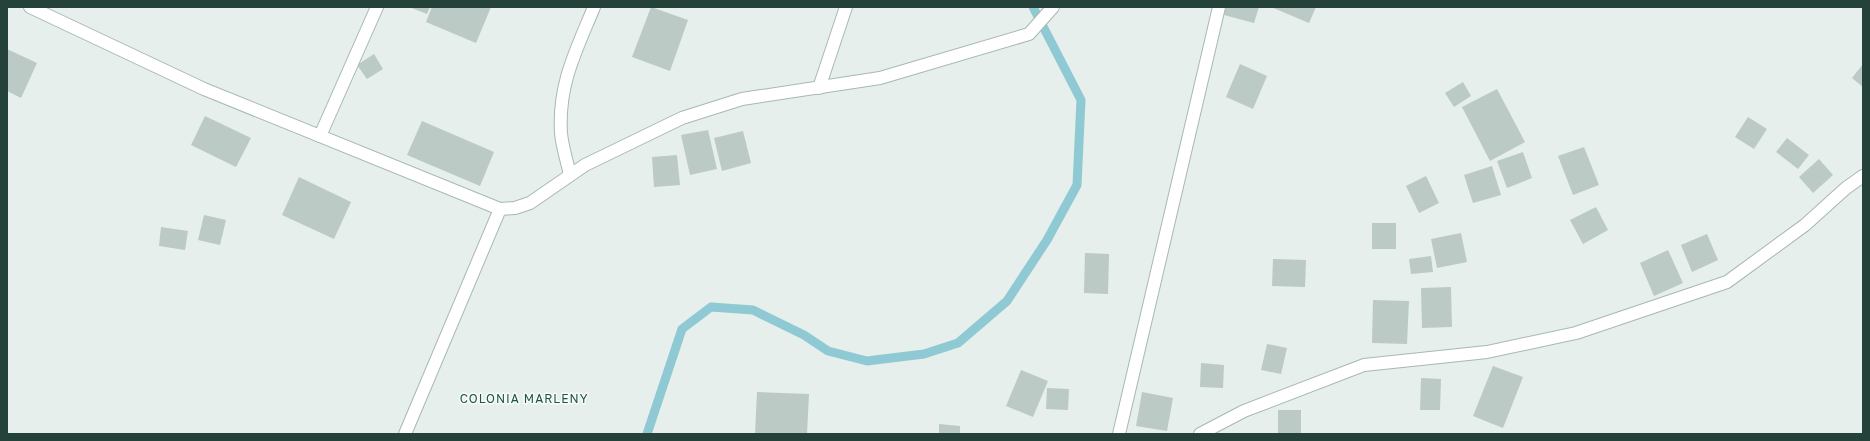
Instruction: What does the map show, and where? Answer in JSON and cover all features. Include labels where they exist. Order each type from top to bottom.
[{"type":"street","points":[[30,7],[204,89],[500,209],[515,208],[530,202],[585,165],[682,118],[742,99],[880,78],[1029,34],[1053,7]]},
{"type":"street","points":[[320,136],[376,7]]},
{"type":"street","points":[[570,174],[561,134],[561,106],[566,77],[594,7]]},
{"type":"street","points":[[819,88],[846,7]]},
{"type":"street","points":[[1119,434],[1219,7]]},
{"type":"street","points":[[1200,434],[1244,411],[1364,365],[1487,352],[1576,333],[1727,282],[1805,225],[1846,188],[1863,176]]},
{"type":"street","points":[[405,434],[500,209]]},
{"type":"building","points":[[409,7],[430,7],[427,14]]},
{"type":"building","points":[[432,7],[491,7],[476,43],[426,22]]},
{"type":"building","points":[[651,7],[688,20],[670,71],[632,57]]},
{"type":"building","points":[[1226,7],[1259,7],[1254,23],[1224,15]]},
{"type":"building","points":[[1271,7],[1316,7],[1309,23]]},
{"type":"building","points":[[7,49],[37,63],[21,98],[7,91]]},
{"type":"building","points":[[374,54],[383,69],[367,79],[357,65]]},
{"type":"building","points":[[1240,64],[1267,76],[1253,109],[1226,97]]},
{"type":"building","points":[[1863,64],[1863,87],[1852,78]]},
{"type":"building","points":[[1463,82],[1471,96],[1454,107],[1445,93]]},
{"type":"building","points":[[1497,89],[1525,142],[1490,161],[1462,107]]},
{"type":"building","points":[[205,116],[251,138],[236,167],[191,145]]},
{"type":"building","points":[[1748,117],[1767,129],[1754,149],[1735,137]]},
{"type":"building","points":[[422,121],[494,152],[480,186],[407,155]]},
{"type":"building","points":[[708,130],[717,169],[690,175],[681,135]]},
{"type":"building","points":[[743,131],[751,163],[722,171],[714,138]]},
{"type":"building","points":[[1787,138],[1809,155],[1798,169],[1776,152]]},
{"type":"building","points":[[1584,147],[1599,185],[1573,195],[1558,156]]},
{"type":"building","points":[[1523,152],[1532,178],[1507,188],[1497,161]]},
{"type":"building","points":[[677,155],[680,185],[654,187],[652,157]]},
{"type":"building","points":[[1819,159],[1833,175],[1813,193],[1799,177]]},
{"type":"building","points":[[1492,166],[1501,195],[1473,203],[1464,175]]},
{"type":"building","points":[[1426,176],[1439,203],[1419,213],[1406,186]]},
{"type":"building","points":[[299,177],[351,202],[334,239],[282,215]]},
{"type":"building","points":[[1596,207],[1608,230],[1583,244],[1570,220]]},
{"type":"building","points":[[204,215],[226,220],[220,245],[198,240]]},
{"type":"building","points":[[1372,223],[1396,223],[1396,249],[1372,249]]},
{"type":"building","points":[[161,227],[188,231],[185,250],[159,246]]},
{"type":"building","points":[[1461,233],[1467,262],[1437,268],[1431,239]]},
{"type":"building","points":[[1707,234],[1718,260],[1692,272],[1681,245]]},
{"type":"building","points":[[1668,250],[1683,283],[1654,296],[1640,263]]},
{"type":"building","points":[[1085,253],[1109,254],[1108,294],[1084,293]]},
{"type":"building","points":[[1431,256],[1433,272],[1411,274],[1409,259]]},
{"type":"building","points":[[1273,259],[1306,260],[1305,287],[1272,286]]},
{"type":"building","points":[[1451,287],[1452,327],[1422,328],[1421,288]]},
{"type":"building","points":[[1373,300],[1409,301],[1407,344],[1372,343]]},
{"type":"building","points":[[1267,344],[1287,348],[1281,374],[1261,370]]},
{"type":"building","points":[[1201,363],[1224,365],[1223,388],[1200,387]]},
{"type":"building","points":[[1493,366],[1523,377],[1503,428],[1473,416]]},
{"type":"building","points":[[1021,370],[1048,381],[1033,417],[1006,406]]},
{"type":"building","points":[[1421,378],[1441,379],[1440,410],[1420,410]]},
{"type":"building","points":[[1047,388],[1069,389],[1068,410],[1046,409]]},
{"type":"building","points":[[757,392],[809,394],[807,434],[755,434]]},
{"type":"building","points":[[1142,392],[1173,398],[1167,431],[1136,426]]},
{"type":"building","points":[[1278,410],[1301,410],[1301,434],[1278,434]]},
{"type":"building","points":[[939,424],[960,426],[960,434],[939,434]]},
{"type":"waterway","points":[[647,434],[682,329],[711,307],[753,310],[804,335],[828,351],[867,361],[924,354],[958,343],[1007,301],[1047,240],[1077,185],[1081,100],[1033,7]]},
{"type":"district","name":"COLONIA MARLENY","points":[[524,399]]}]
